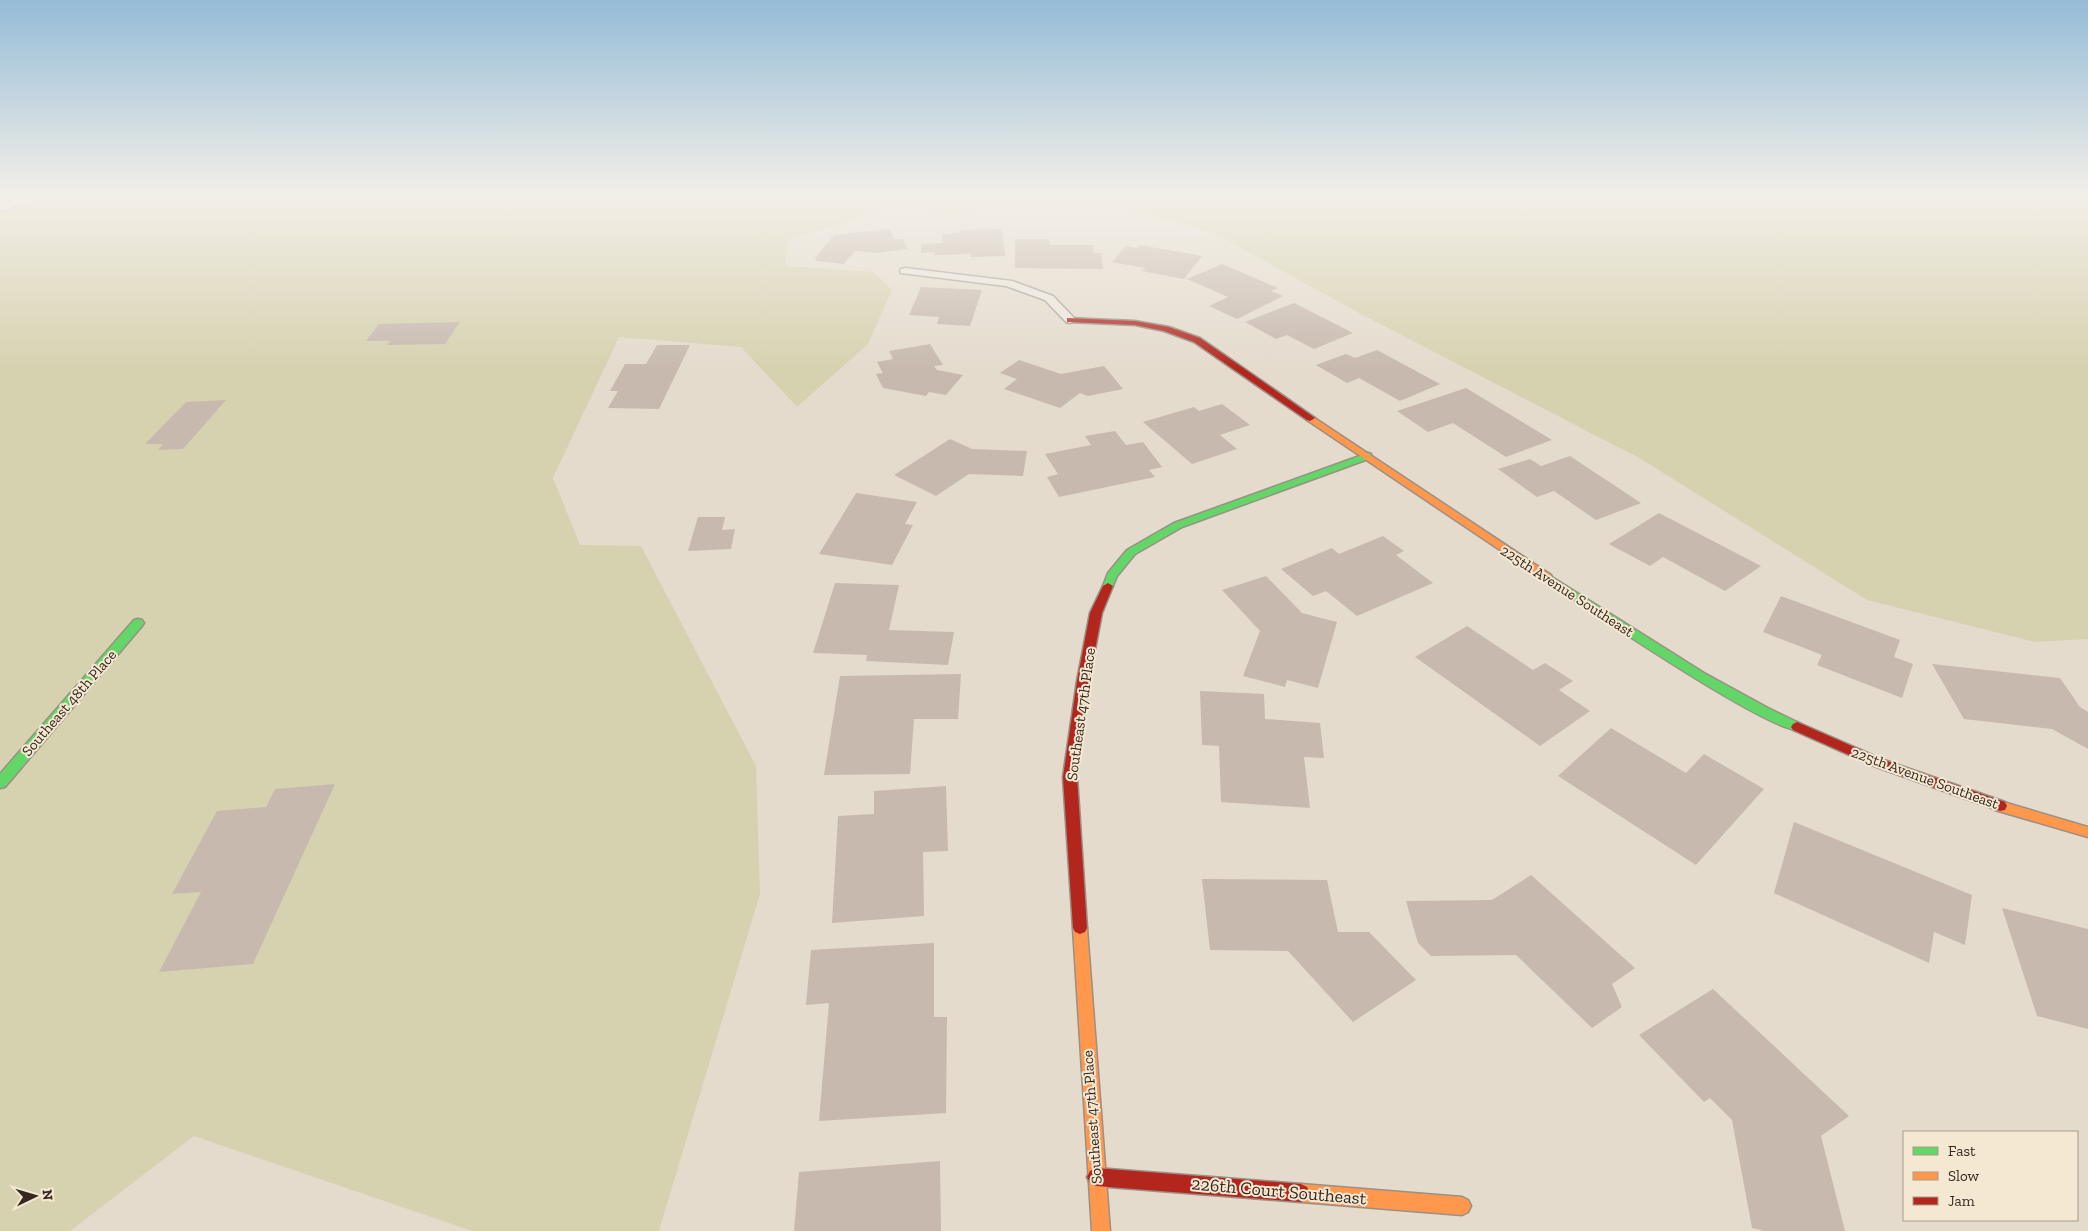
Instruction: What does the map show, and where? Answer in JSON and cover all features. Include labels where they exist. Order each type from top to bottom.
[{"type":"street","name":"225th Avenue Southeast","points":[[1070,320],[1131,322],[1161,327],[1197,340],[1470,527],[1666,655],[1764,712],[1879,763],[2019,813],[2088,832]]},
{"type":"street","name":"Southeast 47th Place","points":[[1101,1231],[1070,777],[1083,681],[1096,613],[1112,575],[1131,552],[1153,538],[1178,525],[1368,456]]},
{"type":"street","name":"Southeast 48th Place","points":[[0,783],[138,623]]},
{"type":"street","name":"226th Court Southeast","points":[[1096,1177],[1462,1206]]},
{"type":"lane","points":[[905,272],[1008,283],[1049,298],[1070,320]]},
{"type":"shaded area","points":[[0,254],[786,254],[785,266],[873,272],[892,290],[868,344],[797,407],[741,347],[619,337],[553,478],[580,545],[641,546],[756,766],[760,894],[659,1231],[472,1231],[194,1136],[70,1231],[0,1231]]},
{"type":"shaded area","points":[[1253,254],[2088,254],[2088,639],[2035,642],[1867,600],[1641,459],[1359,313]]},
{"type":"building","points":[[818,254],[852,254],[844,264],[816,261],[815,258]]},
{"type":"building","points":[[971,254],[1005,254],[1005,256],[970,257]]},
{"type":"building","points":[[1015,254],[1101,254],[1103,269],[1015,268]]},
{"type":"building","points":[[1119,254],[1202,256],[1184,279],[1142,271],[1145,268],[1112,262]]},
{"type":"building","points":[[1222,264],[1278,288],[1271,291],[1283,296],[1237,319],[1209,306],[1228,297],[1187,279]]},
{"type":"building","points":[[921,287],[982,290],[970,326],[937,324],[939,317],[909,315]]},
{"type":"building","points":[[1294,303],[1353,333],[1314,349],[1287,335],[1276,339],[1245,322]]},
{"type":"building","points":[[460,322],[445,344],[387,345],[390,341],[366,341],[379,324]]},
{"type":"building","points":[[930,344],[943,365],[934,366],[937,370],[963,375],[946,395],[929,392],[926,396],[883,388],[876,374],[883,373],[877,362],[893,359],[889,351]]},
{"type":"building","points":[[657,345],[690,345],[659,409],[608,408],[618,391],[610,391],[625,364],[646,364]]},
{"type":"building","points":[[1377,350],[1440,384],[1400,401],[1359,378],[1347,383],[1316,365],[1346,354],[1355,358]]},
{"type":"building","points":[[1019,360],[1061,374],[1104,366],[1123,389],[1088,396],[1080,393],[1060,408],[1004,389],[1017,379],[1000,373]]},
{"type":"building","points":[[1466,388],[1552,440],[1506,457],[1453,423],[1428,432],[1397,411]]},
{"type":"building","points":[[226,400],[183,449],[158,450],[163,444],[145,444],[186,402]]},
{"type":"building","points":[[1222,404],[1250,425],[1220,435],[1237,449],[1192,464],[1143,422],[1194,407],[1199,411]]},
{"type":"building","points":[[1115,431],[1126,445],[1143,442],[1162,467],[1149,470],[1155,477],[1059,497],[1047,477],[1058,474],[1045,454],[1091,445],[1085,436]]},
{"type":"building","points":[[950,439],[972,449],[1027,451],[1023,476],[969,474],[936,496],[894,475]]},
{"type":"building","points":[[1570,456],[1641,503],[1596,520],[1554,491],[1537,497],[1498,469],[1530,459],[1541,466]]},
{"type":"building","points":[[856,493],[917,502],[905,524],[913,525],[892,565],[819,554]]},
{"type":"building","points":[[1659,513],[1761,566],[1725,591],[1663,557],[1650,566],[1609,544]]},
{"type":"building","points":[[698,517],[725,517],[722,530],[735,529],[731,549],[688,551]]},
{"type":"building","points":[[1383,536],[1404,551],[1396,555],[1433,583],[1357,616],[1326,591],[1313,596],[1281,569],[1332,548],[1339,554]]},
{"type":"building","points":[[1266,576],[1302,613],[1337,622],[1318,688],[1287,680],[1285,687],[1243,676],[1260,631],[1222,590]]},
{"type":"building","points":[[835,583],[899,585],[889,630],[954,632],[948,665],[866,661],[867,655],[813,653]]},
{"type":"building","points":[[1781,596],[1900,640],[1894,657],[1913,664],[1902,698],[1817,665],[1822,655],[1763,632]]},
{"type":"building","points":[[1467,626],[1533,670],[1545,663],[1573,681],[1559,690],[1590,711],[1540,746],[1415,657]]},
{"type":"building","points":[[1932,664],[2060,678],[2080,707],[2088,712],[2088,749],[2052,729],[1964,719]]},
{"type":"building","points":[[961,674],[958,719],[914,719],[910,774],[824,775],[840,676]]},
{"type":"building","points":[[1200,691],[1264,694],[1265,719],[1320,723],[1324,758],[1304,757],[1310,808],[1221,802],[1219,746],[1202,745]]},
{"type":"building","points":[[1611,728],[1686,773],[1704,754],[1764,789],[1696,865],[1558,776]]},
{"type":"building","points":[[335,784],[253,964],[159,972],[201,892],[172,894],[217,811],[266,807],[275,789]]},
{"type":"building","points":[[946,786],[948,851],[923,852],[924,916],[832,923],[838,816],[874,814],[874,791]]},
{"type":"building","points":[[1794,822],[1972,895],[1965,945],[1934,932],[1929,963],[1774,893]]},
{"type":"building","points":[[1531,875],[1635,968],[1612,984],[1622,1007],[1592,1028],[1516,955],[1431,956],[1418,943],[1406,901],[1492,900]]},
{"type":"building","points":[[1202,879],[1327,880],[1338,932],[1369,932],[1416,980],[1353,1022],[1288,951],[1210,950]]},
{"type":"building","points":[[2002,908],[2088,929],[2088,1029],[2037,1016]]},
{"type":"building","points":[[934,943],[934,1017],[947,1017],[946,1113],[819,1121],[829,1003],[806,1005],[811,950]]},
{"type":"building","points":[[1713,989],[1849,1116],[1821,1136],[1845,1231],[1764,1231],[1752,1228],[1732,1120],[1710,1098],[1704,1102],[1639,1035]]},
{"type":"building","points":[[940,1161],[941,1231],[794,1231],[799,1172]]},
{"type":"traffic: fast","points":[[1108,586],[1112,575],[1131,552],[1178,525],[1368,456]]},
{"type":"traffic: fast","points":[[1547,577],[1700,676],[1797,727]]},
{"type":"traffic: fast","points":[[0,783],[138,623]]},
{"type":"traffic: slow","points":[[1310,418],[1547,577]]},
{"type":"traffic: slow","points":[[2000,806],[2088,832]]},
{"type":"traffic: slow","points":[[1080,928],[1101,1231]]},
{"type":"traffic: slow","points":[[1301,1193],[1462,1206]]},
{"type":"traffic: jam","points":[[1070,320],[1135,323],[1166,329],[1197,340],[1310,418]]},
{"type":"traffic: jam","points":[[1080,928],[1070,777],[1083,681],[1096,613],[1108,586]]},
{"type":"traffic: jam","points":[[1797,727],[1879,763],[2000,806]]},
{"type":"traffic: jam","points":[[1096,1177],[1301,1193]]}]
